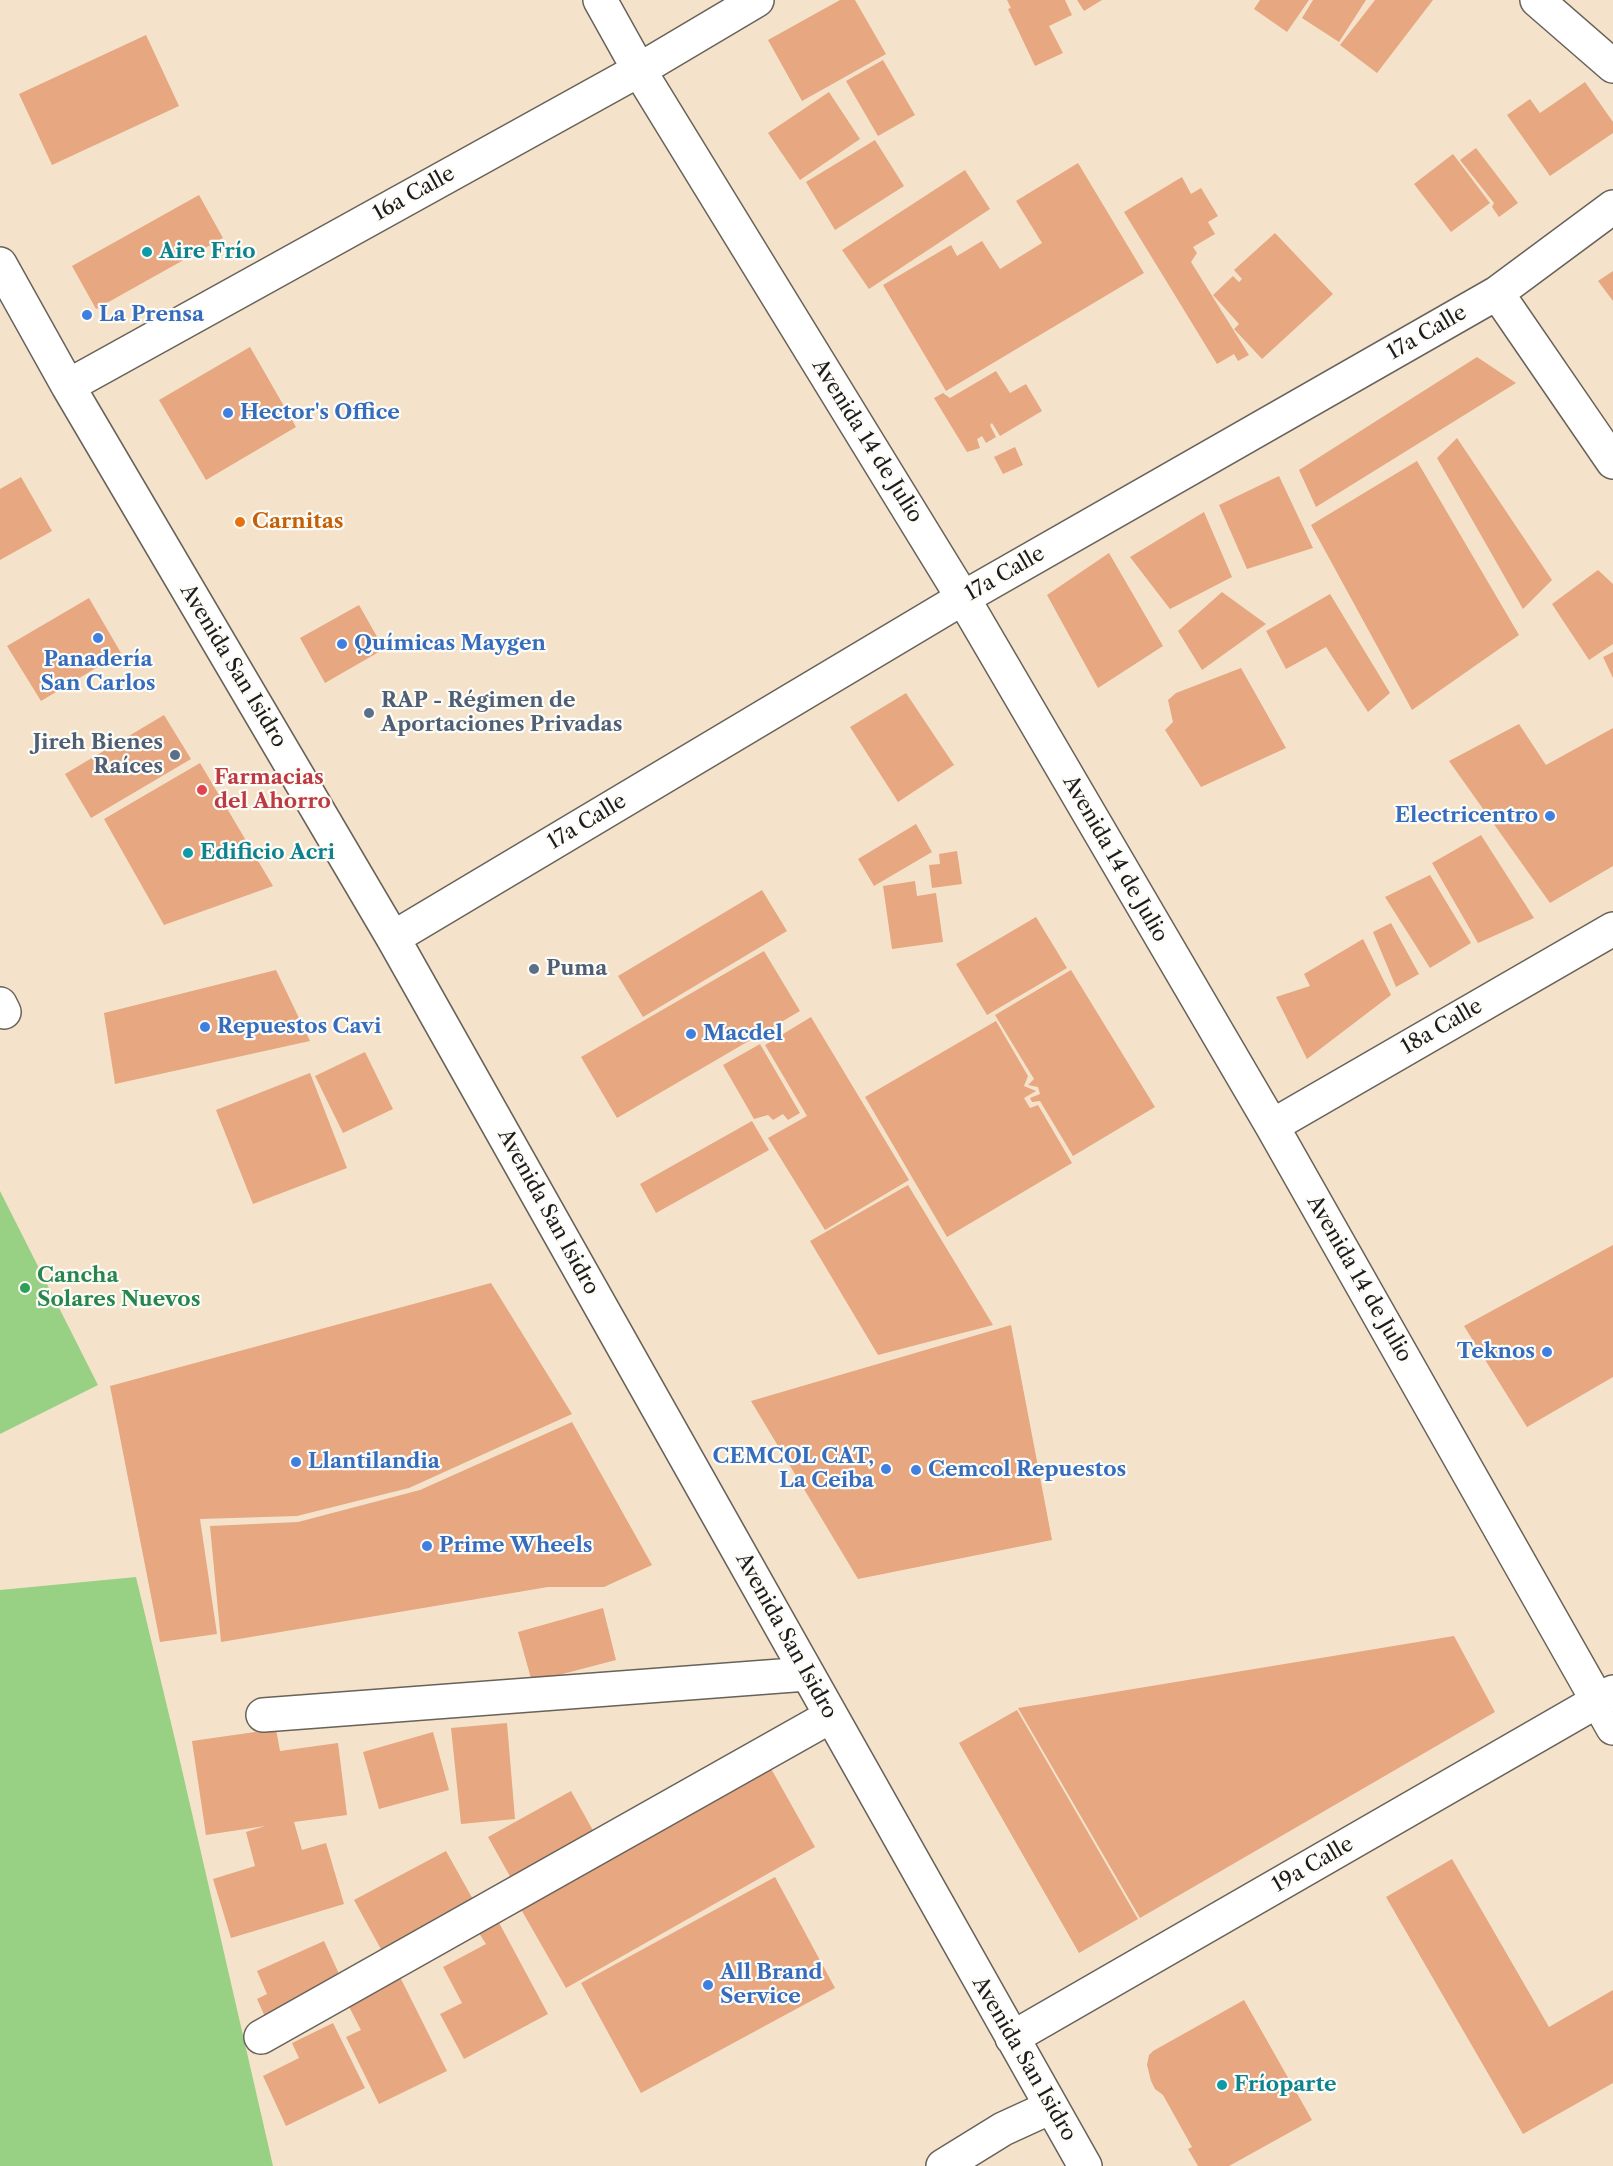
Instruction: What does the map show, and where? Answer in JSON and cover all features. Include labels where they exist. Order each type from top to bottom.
[{"type":"street","name":"Avenida 14 de Julio","points":[[600,0],[639,70],[963,598],[1608,1707]]},
{"type":"street","name":"16a Calle","points":[[68,386],[639,70],[757,0]]},
{"type":"street","points":[[1537,0],[1613,66]]},
{"type":"street","name":"17a Calle","points":[[393,938],[963,598],[1497,293],[1613,207]]},
{"type":"street","name":"Avenida San Isidro","points":[[0,264],[68,386],[393,938],[1085,2166]]},
{"type":"street","points":[[1497,293],[1613,462]]},
{"type":"street","name":"18a Calle","points":[[1272,1126],[1613,929]]},
{"type":"street","points":[[263,1715],[807,1674]]},
{"type":"street","name":"19a Calle","points":[[1012,2038],[1608,1707]]},
{"type":"street","points":[[261,2037],[831,1716]]},
{"type":"street","points":[[943,2166],[1003,2129],[1051,2107]]},
{"type":"green space","name":"Cancha Solares Nuevos","points":[[0,1191],[98,1385],[0,1434]]},
{"type":"green space","points":[[136,1577],[273,2166],[0,2166],[0,1590]]},
{"type":"building","points":[[840,0],[855,0],[886,54],[802,101],[768,40]]},
{"type":"building","points":[[1007,0],[1065,0],[1072,15],[1049,26],[1063,53],[1035,66],[1008,9],[1011,8]]},
{"type":"building","points":[[1077,0],[1102,0],[1084,11]]},
{"type":"building","points":[[1260,0],[1309,0],[1287,32],[1254,9]]},
{"type":"building","points":[[1313,0],[1366,0],[1339,42],[1302,18]]},
{"type":"building","points":[[1375,0],[1433,0],[1377,73],[1340,45]]},
{"type":"building","points":[[146,35],[179,106],[52,165],[19,94]]},
{"type":"building","points":[[883,60],[915,115],[878,136],[846,81]]},
{"type":"building","points":[[1585,82],[1613,122],[1613,133],[1550,176],[1507,115],[1530,99],[1540,113]]},
{"type":"building","points":[[829,92],[860,139],[800,180],[768,133]]},
{"type":"building","points":[[875,140],[904,186],[835,230],[806,182]]},
{"type":"building","points":[[1476,148],[1518,203],[1499,217],[1492,207],[1494,203],[1460,160]]},
{"type":"building","points":[[1453,154],[1490,203],[1451,232],[1414,184]]},
{"type":"building","points":[[1078,163],[1144,273],[946,391],[883,285],[951,245],[957,256],[982,241],[1000,269],[1042,243],[1016,201]]},
{"type":"building","points":[[965,170],[990,209],[869,289],[842,250]]},
{"type":"building","points":[[1182,177],[1191,194],[1201,188],[1218,216],[1208,222],[1215,234],[1193,247],[1197,253],[1191,262],[1249,355],[1238,361],[1234,354],[1217,364],[1124,212]]},
{"type":"building","name":"Aire Frío","points":[[199,195],[223,238],[96,309],[72,266]]},
{"type":"building","points":[[1275,233],[1333,294],[1262,359],[1234,329],[1239,324],[1213,295],[1233,276],[1239,282],[1242,279],[1234,270]]},
{"type":"building","points":[[1613,271],[1613,301],[1598,281]]},
{"type":"building","name":"Hector's Office","points":[[250,347],[296,427],[206,480],[159,400]]},
{"type":"building","points":[[1477,357],[1516,383],[1316,507],[1299,470]]},
{"type":"building","points":[[996,371],[1010,393],[1026,384],[1042,411],[1000,436],[992,423],[990,425],[996,437],[986,443],[982,436],[977,439],[980,448],[967,452],[934,398],[943,393],[950,398]]},
{"type":"building","points":[[1457,438],[1552,580],[1523,609],[1437,458]]},
{"type":"building","points":[[1015,447],[1023,465],[1003,474],[994,457]]},
{"type":"building","points":[[1417,461],[1519,635],[1412,710],[1311,525]]},
{"type":"building","points":[[1279,476],[1313,548],[1247,569],[1219,505]]},
{"type":"building","points":[[21,477],[52,531],[0,560],[0,489]]},
{"type":"building","points":[[1204,512],[1232,577],[1170,609],[1130,557]]},
{"type":"building","points":[[1109,553],[1163,646],[1098,688],[1047,595]]},
{"type":"building","points":[[1598,570],[1613,584],[1613,644],[1589,660],[1552,604]]},
{"type":"building","points":[[1222,592],[1266,624],[1202,670],[1178,631]]},
{"type":"building","points":[[1330,594],[1390,693],[1368,712],[1326,647],[1286,669],[1266,631]]},
{"type":"building","points":[[89,598],[121,653],[41,701],[7,646]]},
{"type":"building","name":"Químicas Maygen","points":[[359,605],[384,649],[325,683],[300,638]]},
{"type":"building","points":[[1613,652],[1613,678],[1603,657]]},
{"type":"building","points":[[1241,668],[1286,748],[1201,787],[1165,730],[1173,722],[1168,700],[1176,693]]},
{"type":"building","points":[[906,693],[954,765],[898,802],[850,727]]},
{"type":"building","points":[[164,715],[191,759],[91,818],[65,774]]},
{"type":"building","name":"Electricentro","points":[[1519,724],[1546,765],[1613,728],[1613,866],[1550,903],[1449,761]]},
{"type":"building","name":"Edificio Acri","points":[[200,763],[273,886],[164,925],[104,819]]},
{"type":"building","points":[[916,824],[932,852],[874,886],[858,859]]},
{"type":"building","points":[[1481,835],[1534,918],[1478,943],[1432,863]]},
{"type":"building","points":[[957,851],[962,884],[932,888],[929,865],[940,864],[939,854]]},
{"type":"building","points":[[1430,875],[1471,943],[1430,968],[1385,897]]},
{"type":"building","points":[[915,881],[917,896],[936,893],[943,942],[892,949],[883,886]]},
{"type":"building","points":[[762,890],[787,931],[643,1017],[618,976]]},
{"type":"building","points":[[1036,917],[1067,968],[987,1015],[956,964]]},
{"type":"building","points":[[1391,923],[1419,974],[1396,987],[1373,932]]},
{"type":"building","points":[[1363,939],[1391,995],[1307,1059],[1276,997],[1310,986],[1304,974]]},
{"type":"building","name":"Macdel","points":[[764,951],[800,1011],[617,1118],[581,1057]]},
{"type":"building","name":"Repuestos Cavi","points":[[276,970],[310,1041],[115,1084],[104,1013]]},
{"type":"building","points":[[1071,970],[1155,1107],[1073,1156],[1040,1101],[1032,1102],[1030,1098],[1040,1094],[1038,1087],[1028,1085],[1034,1079],[995,1015]]},
{"type":"building","points":[[811,1017],[909,1180],[825,1230],[768,1138],[807,1116],[765,1045]]},
{"type":"building","points":[[996,1021],[1028,1076],[1024,1086],[1036,1091],[1024,1098],[1030,1108],[1038,1105],[1072,1163],[947,1237],[865,1097]]},
{"type":"building","points":[[760,1044],[800,1113],[788,1120],[783,1114],[773,1120],[768,1115],[754,1119],[723,1065]]},
{"type":"building","points":[[365,1052],[393,1109],[343,1133],[315,1076]]},
{"type":"building","points":[[310,1073],[347,1168],[253,1204],[216,1110]]},
{"type":"building","points":[[752,1121],[769,1150],[656,1213],[640,1184]]},
{"type":"building","points":[[908,1185],[993,1325],[878,1355],[810,1241]]},
{"type":"building","name":"Teknos","points":[[1613,1245],[1613,1377],[1527,1427],[1464,1326]]},
{"type":"building","name":"Llantilandia","points":[[491,1283],[572,1414],[409,1488],[297,1516],[200,1519],[217,1634],[160,1642],[110,1386]]},
{"type":"building","name":"Cemcol Repuestos","points":[[1011,1325],[1052,1540],[858,1579],[751,1401]]},
{"type":"building","name":"Prime Wheels","points":[[572,1422],[652,1565],[604,1587],[548,1587],[221,1642],[210,1526],[298,1522],[420,1490]]},
{"type":"building","points":[[603,1608],[616,1660],[532,1682],[518,1632]]},
{"type":"building","points":[[1454,1636],[1495,1712],[1140,1918],[1018,1708]]},
{"type":"building","points":[[1017,1710],[1138,1919],[1079,1953],[959,1743]]},
{"type":"building","points":[[507,1723],[515,1819],[461,1824],[451,1728]]},
{"type":"building","points":[[276,1729],[280,1751],[338,1743],[347,1815],[294,1822],[302,1850],[326,1843],[344,1904],[231,1938],[213,1879],[255,1866],[246,1832],[265,1826],[206,1835],[192,1741]]},
{"type":"building","points":[[433,1732],[449,1790],[379,1809],[363,1752]]},
{"type":"building","points":[[769,1765],[815,1847],[566,1988],[518,1904]]},
{"type":"building","points":[[571,1791],[595,1834],[512,1880],[488,1837]]},
{"type":"building","points":[[446,1851],[480,1912],[388,1962],[354,1900]]},
{"type":"building","points":[[1452,1859],[1549,2027],[1613,1990],[1613,2083],[1523,2134],[1386,1897]]},
{"type":"building","name":"All Brand Service","points":[[775,1877],[835,1988],[641,2093],[581,1983]]},
{"type":"building","points":[[497,1919],[548,2014],[464,2059],[440,2014],[462,2003],[443,1967],[486,1944],[477,1930]]},
{"type":"building","points":[[324,1941],[345,1987],[267,2021],[257,1999],[267,1994],[257,1971]]},
{"type":"building","points":[[399,1975],[447,2071],[379,2104],[346,2037],[361,2030],[346,2001]]},
{"type":"building","name":"Fríoparte","points":[[1244,2000],[1312,2120],[1229,2166],[1198,2166],[1188,2149],[1192,2147],[1163,2095],[1155,2089],[1151,2081],[1147,2065],[1149,2055]]},
{"type":"building","points":[[333,2023],[365,2088],[286,2126],[263,2076],[299,2058],[292,2043]]},
{"type":"place","name":"Aire Frío","points":[[147,252]]},
{"type":"place","name":"La Prensa","points":[[87,315]]},
{"type":"place","name":"Hector's Office","points":[[228,413]]},
{"type":"place","name":"Carnitas","points":[[240,522]]},
{"type":"place","name":"Panadería San Carlos","points":[[98,638]]},
{"type":"place","name":"Químicas Maygen","points":[[342,644]]},
{"type":"place","name":"RAP - Régimen de Aportaciones Privadas","points":[[369,713]]},
{"type":"place","name":"Jireh Bienes Raíces","points":[[175,755]]},
{"type":"place","name":"Farmacias del Ahorro","points":[[202,790]]},
{"type":"place","name":"Electricentro","points":[[1550,816]]},
{"type":"place","name":"Edificio Acri","points":[[188,853]]},
{"type":"place","name":"Puma","points":[[534,969]]},
{"type":"place","name":"Repuestos Cavi","points":[[205,1027]]},
{"type":"place","name":"Macdel","points":[[691,1034]]},
{"type":"place","name":"Cancha Solares Nuevos","points":[[25,1288]]},
{"type":"place","name":"Teknos","points":[[1547,1352]]},
{"type":"place","name":"Llantilandia","points":[[296,1462]]},
{"type":"place","name":"CEMCOL CAT, La Ceiba","points":[[886,1469]]},
{"type":"place","name":"Cemcol Repuestos","points":[[916,1470]]},
{"type":"place","name":"Prime Wheels","points":[[427,1546]]},
{"type":"place","name":"All Brand Service","points":[[708,1985]]},
{"type":"place","name":"Fríoparte","points":[[1222,2085]]}]
